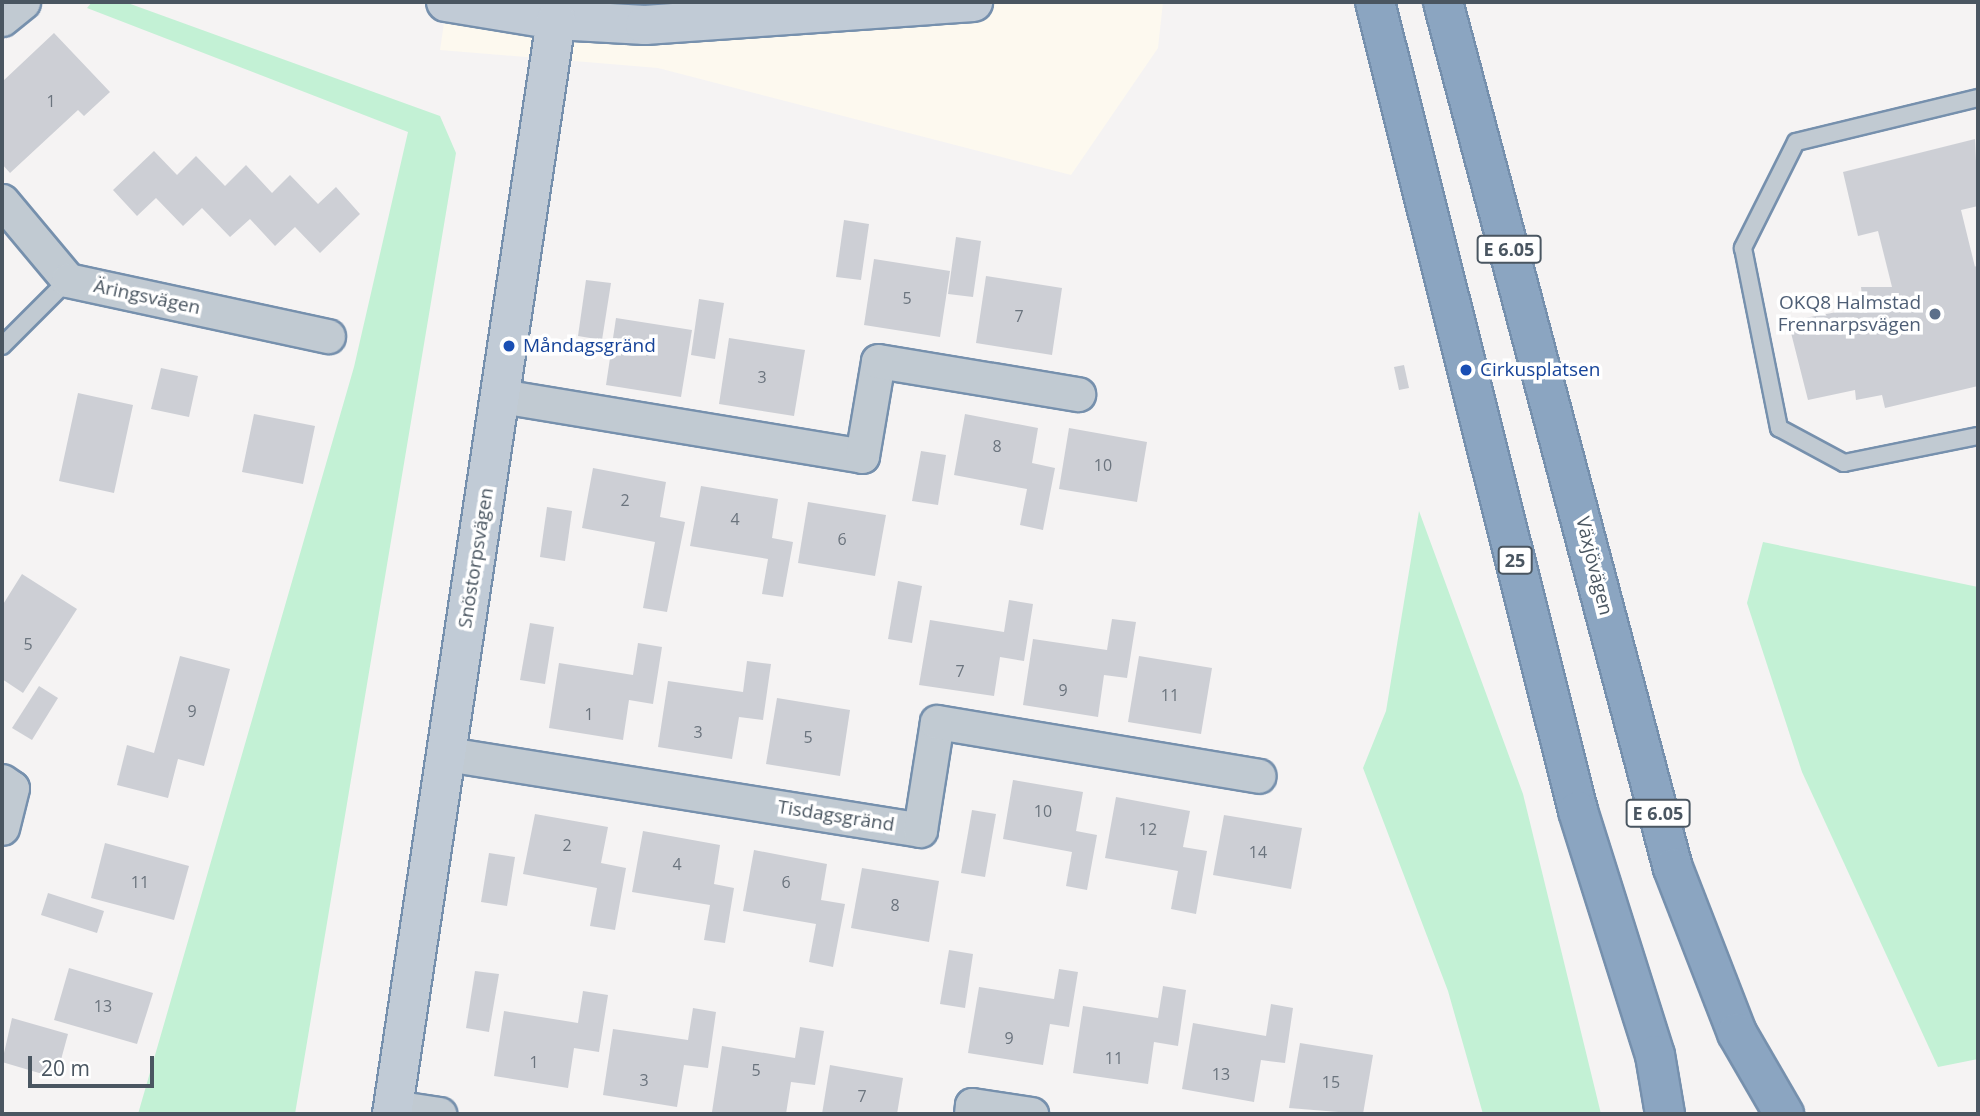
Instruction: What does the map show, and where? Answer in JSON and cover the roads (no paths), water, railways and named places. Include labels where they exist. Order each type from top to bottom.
[{"type":"highway","name":"25","points":[[1375,2],[1578,811],[1655,1055],[1665,1114]]},
{"type":"highway","name":"Växjövägen","points":[[1443,2],[1673,869],[1737,1034],[1784,1114]]},
{"type":"street","points":[[2,19],[23,2]]},
{"type":"street","points":[[446,2],[700,25],[973,2]]},
{"type":"street","name":"Snöstorpsvägen","points":[[392,1111],[557,11]]},
{"type":"street","name":"Äringsvägen","points":[[2,201],[68,280],[327,336]]},
{"type":"street","points":[[501,396],[862,456],[878,361],[1078,394]]},
{"type":"street","name":"Tisdagsgränd","points":[[447,754],[920,830],[937,722],[1259,776]]},
{"type":"street","points":[[2,781],[12,788],[2,828]]},
{"type":"street","points":[[971,1114],[972,1105],[1031,1114]]},
{"type":"street","points":[[392,1111],[439,1114]]},
{"type":"lane","points":[[1978,98],[1796,142],[1743,248],[1779,428],[1844,463],[1978,436]]},
{"type":"lane","points":[[2,346],[68,280]]},
{"type":"place","name":"OKQ8 Halmstad Frennarpsvägen","points":[[1935,314]]},
{"type":"place","name":"Måndagsgränd","points":[[509,346]]},
{"type":"place","name":"Cirkusplatsen","points":[[1466,370]]}]
